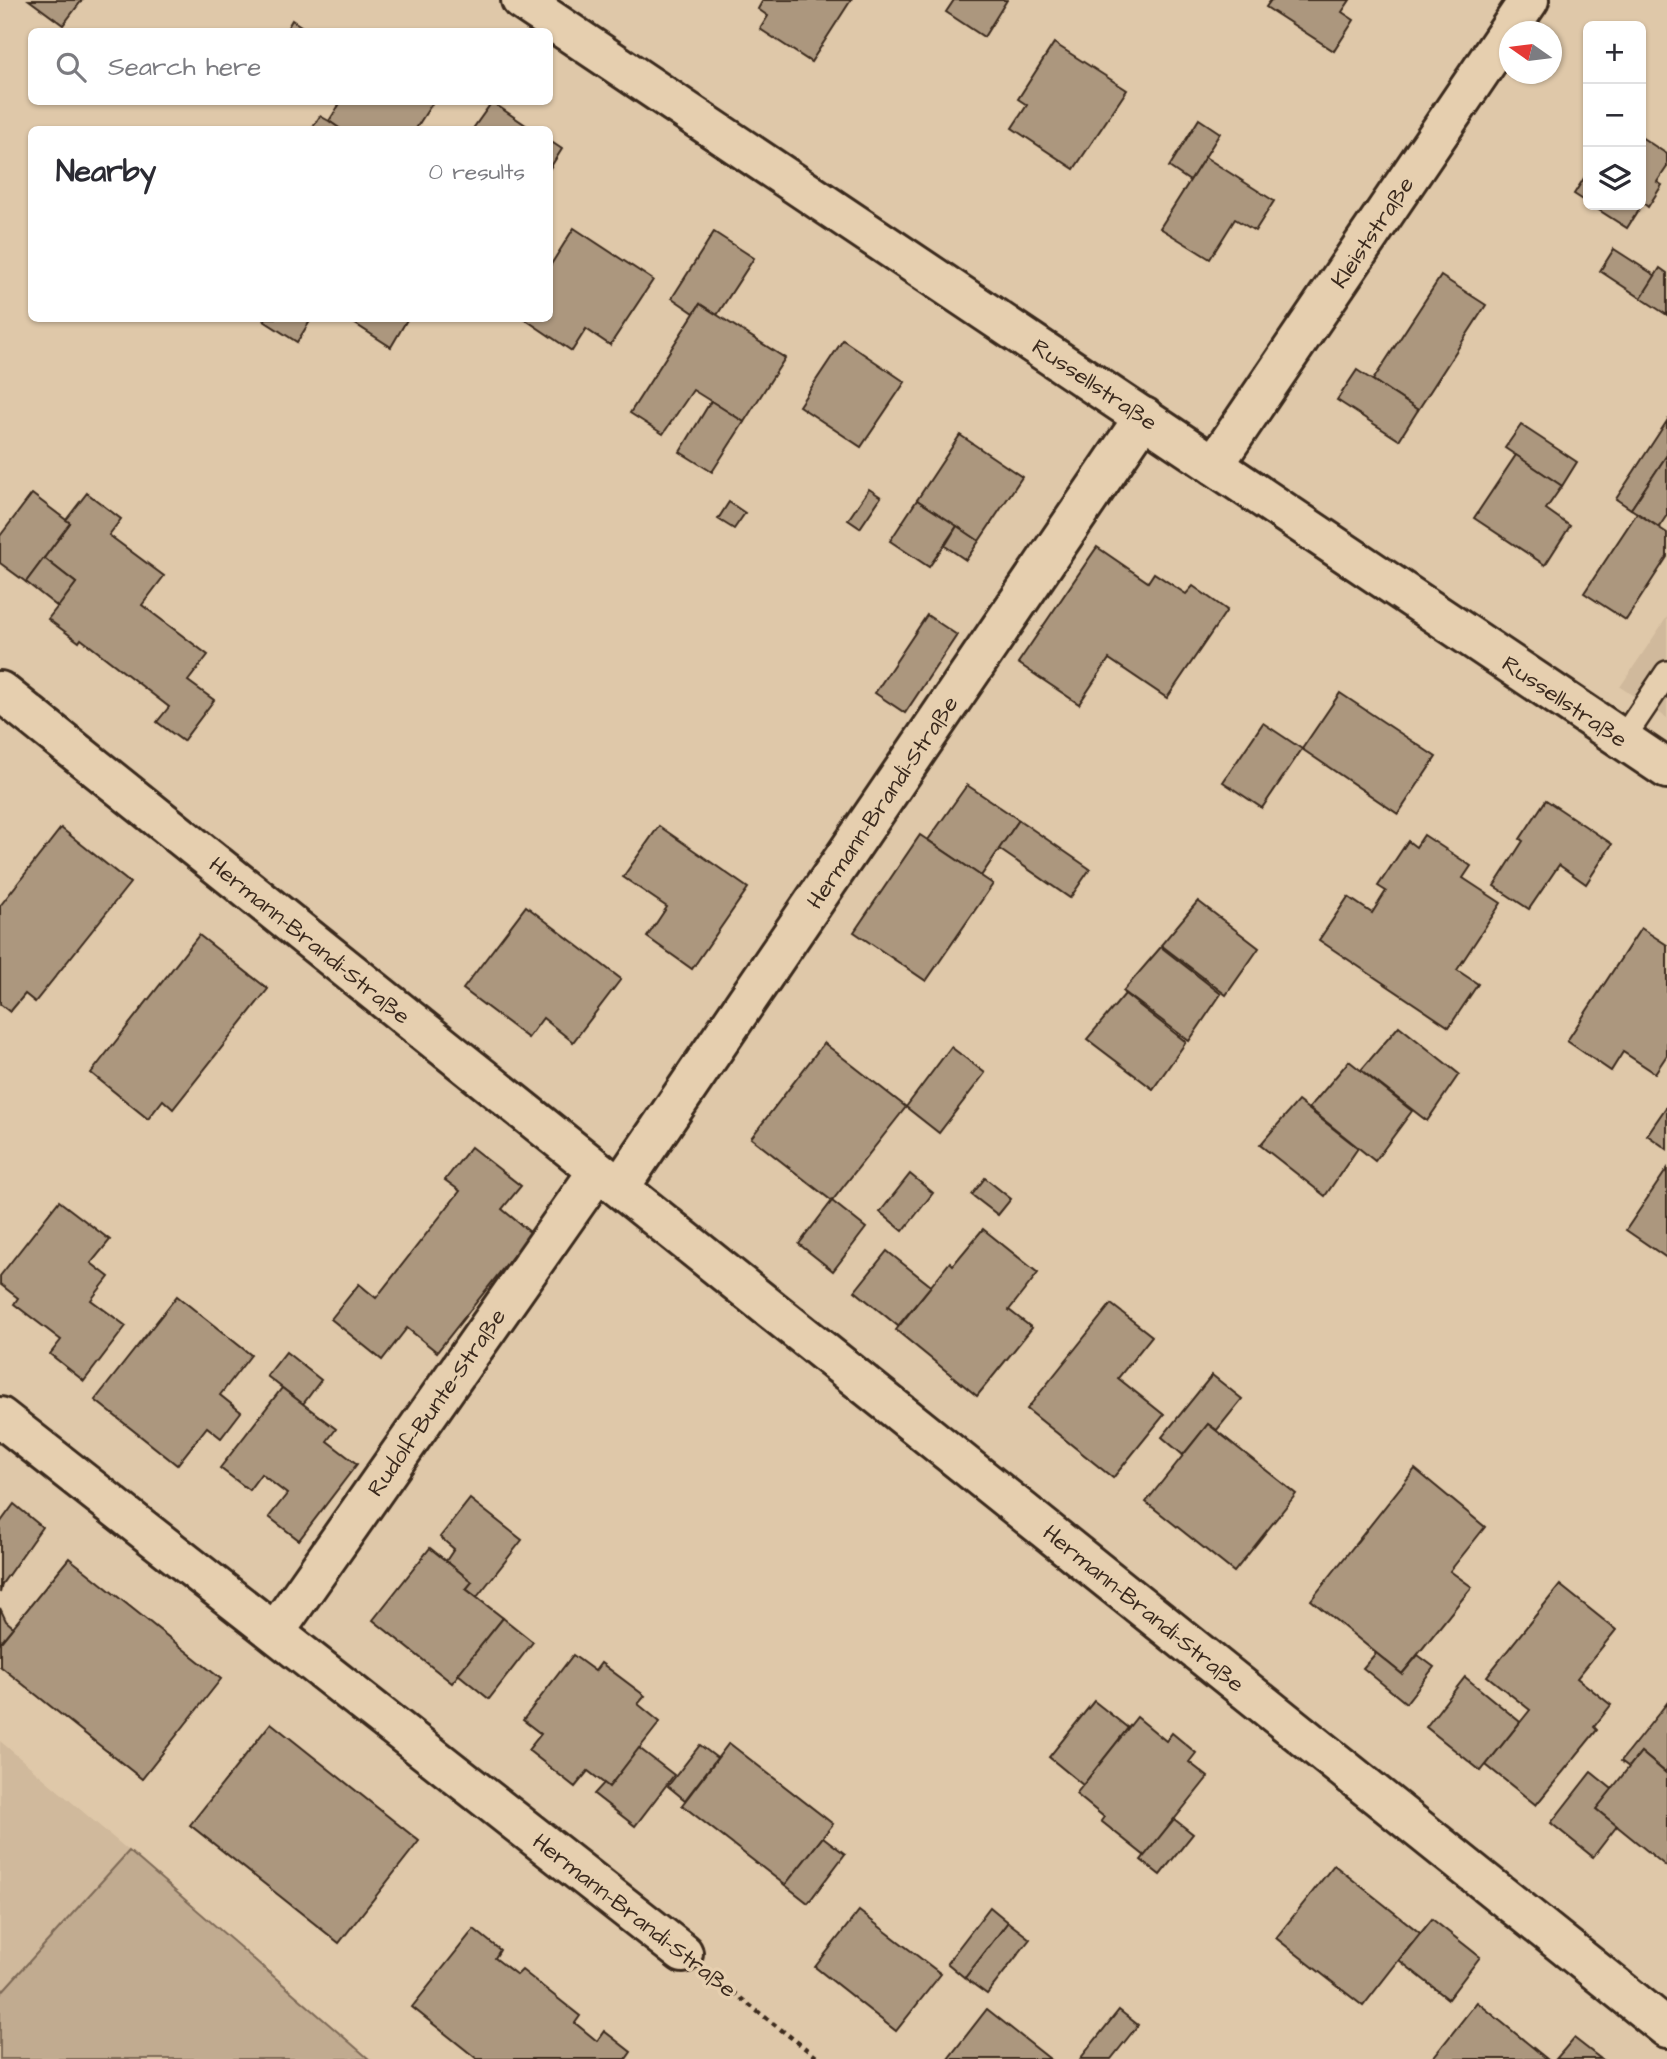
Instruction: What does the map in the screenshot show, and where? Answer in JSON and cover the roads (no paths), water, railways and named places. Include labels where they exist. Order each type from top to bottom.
[{"type":"street","name":"Russellstraße","points":[[521,0],[1667,769]]},
{"type":"street","name":"Kleiststraße","points":[[1214,465],[1529,0]]},
{"type":"street","name":"Hermann-Brandi-Straße","points":[[609,1179],[1144,417]]},
{"type":"street","name":"Hermann-Brandi-Straße","points":[[0,691],[1667,2028]]},
{"type":"street","name":"Rudolf-Bunte-Straße","points":[[275,1632],[609,1179]]},
{"type":"street","points":[[0,1417],[275,1632]]},
{"type":"street","name":"Hermann-Brandi-Straße","points":[[275,1632],[683,1953]]},
{"type":"lane","points":[[1622,740],[1667,673]]}]
